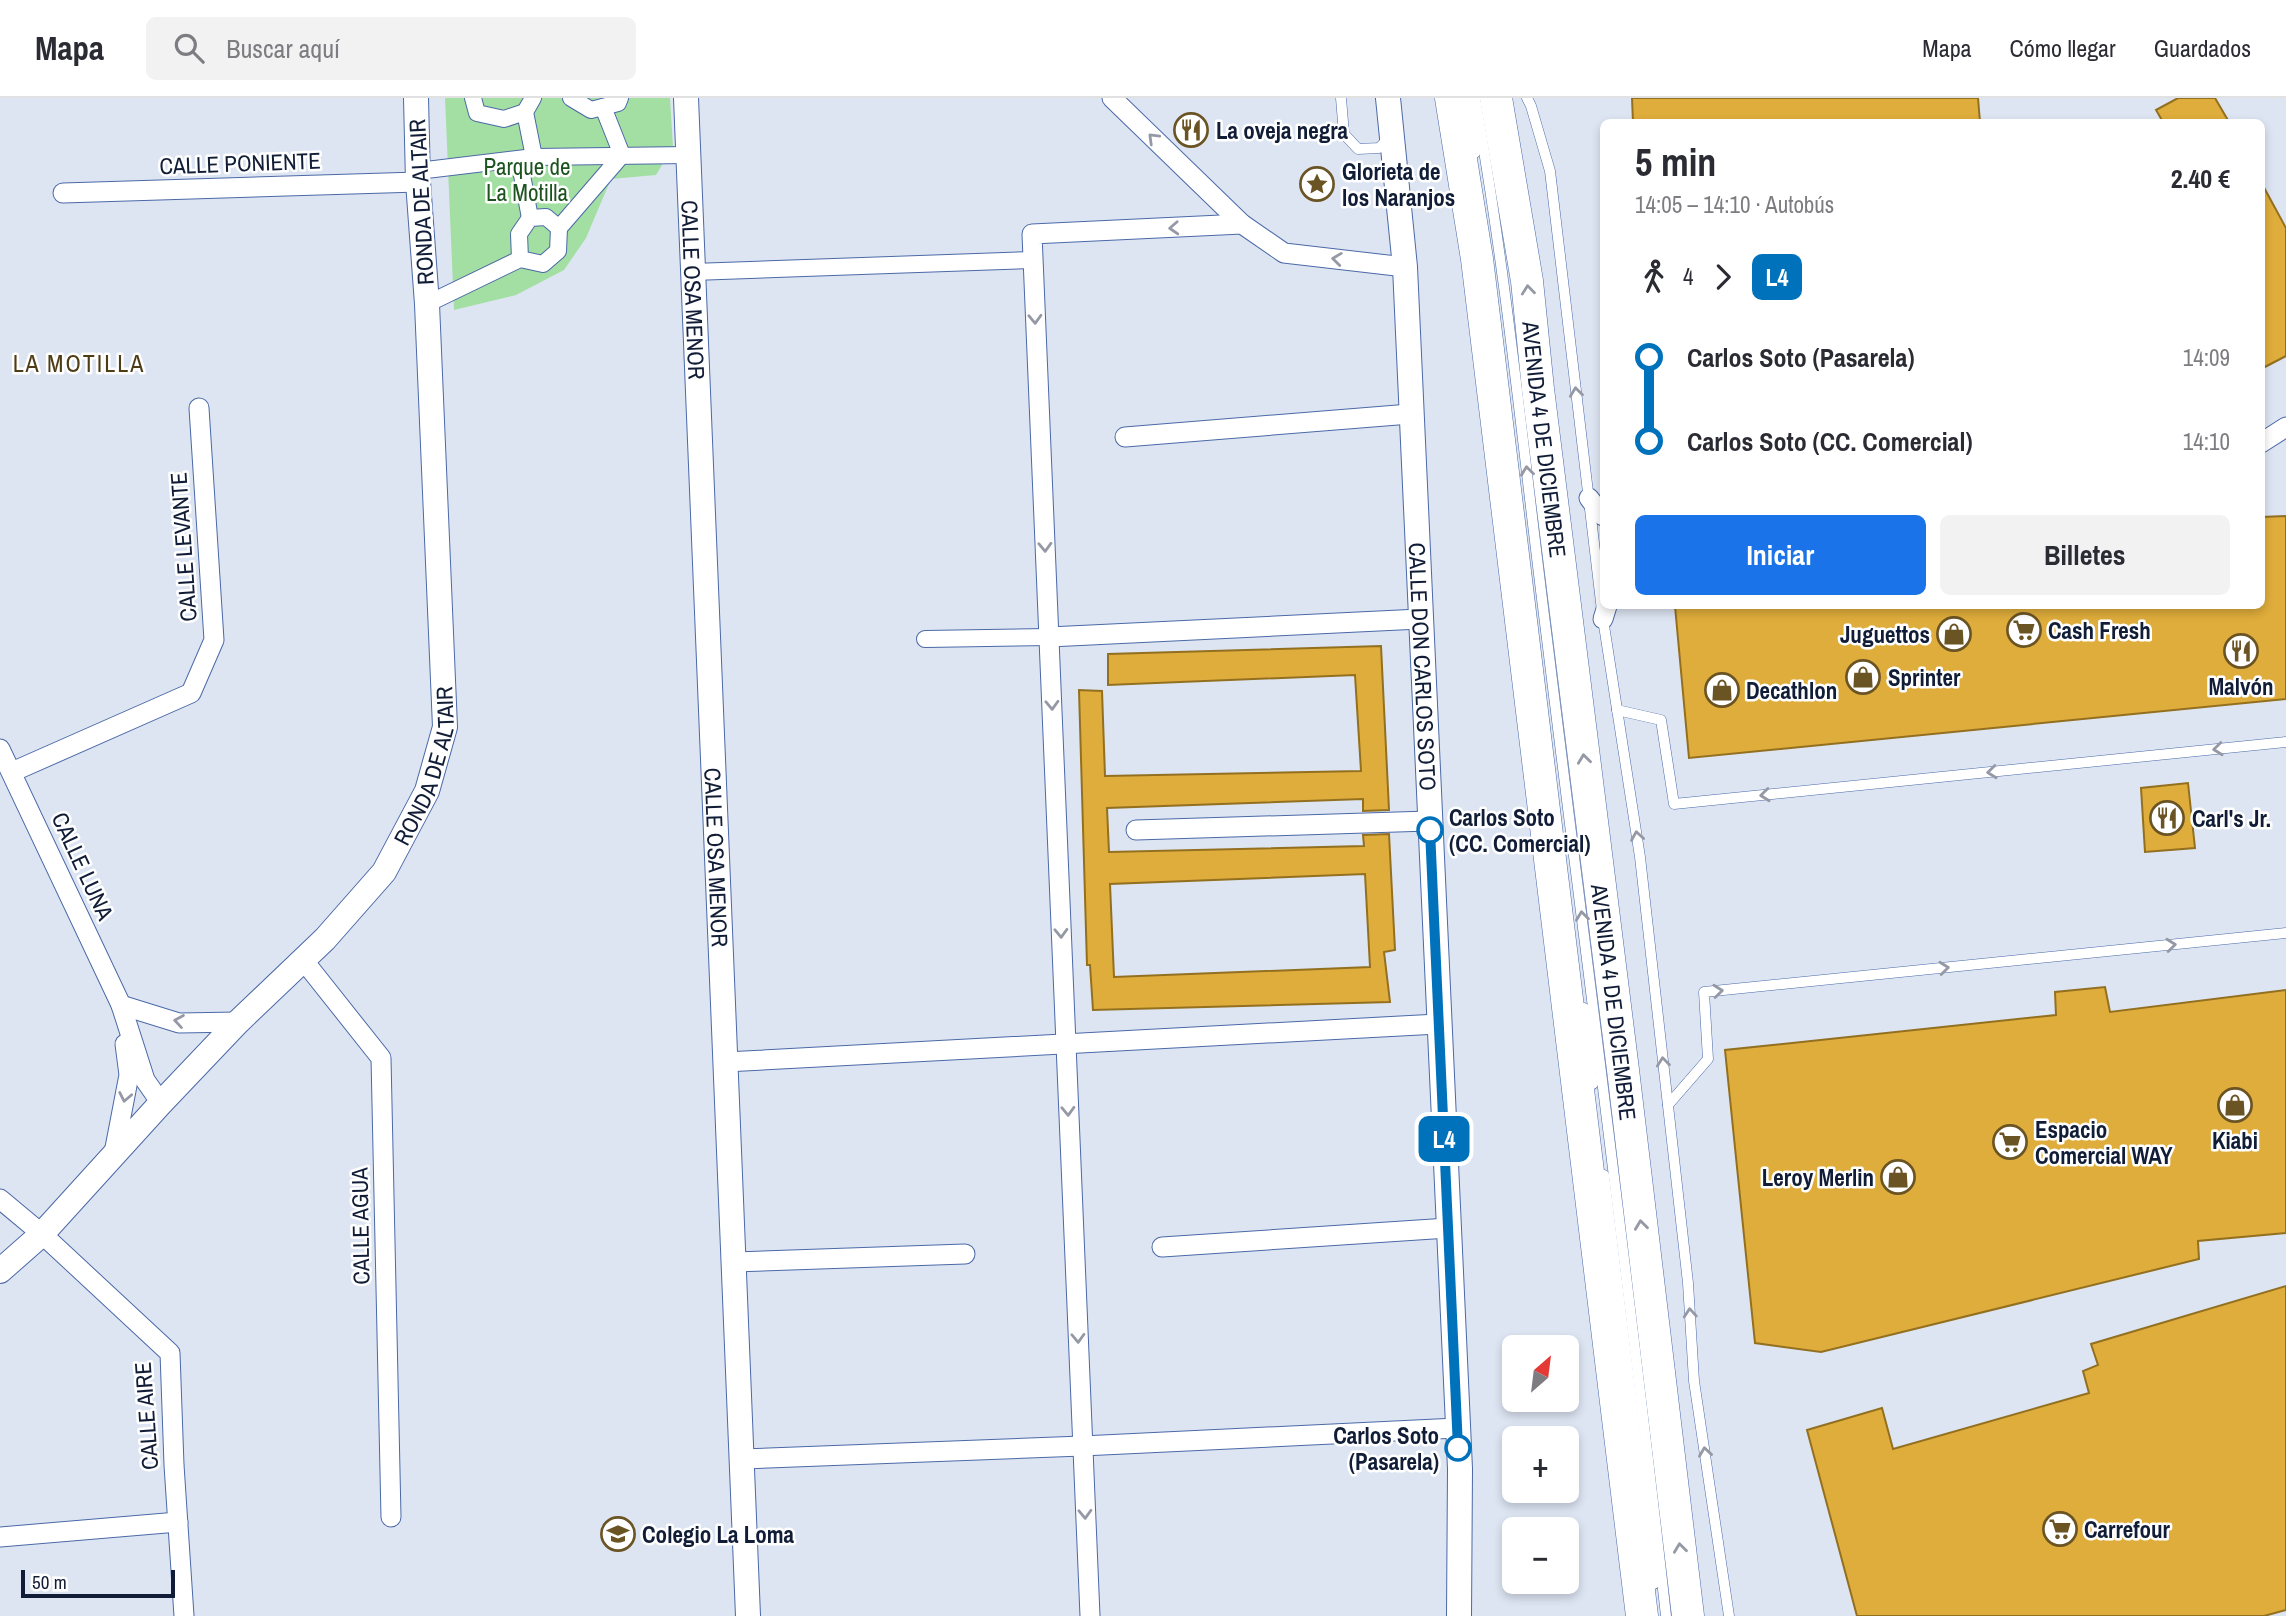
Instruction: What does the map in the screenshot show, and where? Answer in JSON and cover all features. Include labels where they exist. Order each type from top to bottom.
[{"type":"main road","name":"AVENIDA 4 DE DICIEMBRE","points":[[1451,98],[1477,259],[1643,1616]]},
{"type":"main road","name":"AVENIDA 4 DE DICIEMBRE","points":[[1496,98],[1527,281],[1688,1616]]},
{"type":"street","name":"RONDA DE ALTAIR","points":[[0,1271],[42,1234],[161,1103],[238,1022],[304,961],[384,872],[427,791],[445,727],[416,98]]},
{"type":"street","points":[[473,98],[477,113],[504,119],[529,105],[534,158],[522,175],[530,218],[519,234],[520,259]]},
{"type":"street","points":[[570,98],[591,110],[618,103],[620,98]]},
{"type":"street","name":"CALLE OSA MENOR","points":[[686,98],[748,1616]]},
{"type":"street","points":[[1112,98],[1242,224],[1284,253],[1405,267]]},
{"type":"street","name":"CALLE DON CARLOS SOTO","points":[[1388,98],[1405,267],[1460,1469],[1459,1616]]},
{"type":"street","points":[[603,107],[622,155]]},
{"type":"street","points":[[427,304],[520,259],[543,264],[558,251],[559,228],[622,155]]},
{"type":"street","points":[[418,176],[534,158],[688,155]]},
{"type":"street","name":"CALLE PONIENTE","points":[[63,193],[418,176]]},
{"type":"street","points":[[530,218],[546,217],[559,228]]},
{"type":"street","points":[[1090,1616],[1032,234],[1242,224]]},
{"type":"street","points":[[693,272],[1032,260]]},
{"type":"street","name":"CALLE LEVANTE","points":[[12,772],[191,693],[214,640],[199,408]]},
{"type":"street","points":[[1125,437],[1410,414]]},
{"type":"street","points":[[2265,440],[2286,427]]},
{"type":"street","points":[[1589,498],[1600,512]]},
{"type":"street","points":[[925,639],[1049,637],[1420,619]]},
{"type":"street","name":"CALLE LUNA","points":[[0,749],[121,1004],[145,1080],[161,1103]]},
{"type":"street","points":[[1136,830],[1429,821]]},
{"type":"street","name":"CALLE AGUA","points":[[304,961],[381,1058],[391,1517]]},
{"type":"street","points":[[121,1004],[179,1023],[238,1022]]},
{"type":"street","name":"CALLE LUNA","points":[[114,1153],[129,1075],[121,1004]]},
{"type":"street","points":[[725,1062],[1438,1024]]},
{"type":"street","name":"CALLE AIRE","points":[[0,1199],[42,1234],[170,1353],[184,1616]]},
{"type":"street","points":[[1162,1247],[1448,1228]]},
{"type":"street","points":[[734,1262],[965,1254]]},
{"type":"street","points":[[742,1459],[1457,1428]]},
{"type":"street","points":[[0,1538],[178,1522]]},
{"type":"lane","points":[[1341,98],[1344,134],[1358,149],[1379,148],[1393,133]]},
{"type":"lane","points":[[1468,98],[1495,286],[1658,1616]]},
{"type":"lane","points":[[1475,98],[1513,349],[1666,1616]]},
{"type":"lane","points":[[1527,98],[1550,171],[1600,576]]},
{"type":"lane","points":[[1605,612],[1640,857],[1688,1283],[1694,1381],[1729,1616]]},
{"type":"lane","points":[[1617,709],[1661,720],[1674,804],[2286,742]]},
{"type":"lane","points":[[1668,1105],[1708,1059],[1704,992],[2286,933]]},
{"type":"green space","name":"Parque de La Motilla","points":[[445,98],[670,98],[673,147],[656,175],[611,179],[586,238],[564,270],[516,295],[454,310]]},
{"type":"building","points":[[1632,98],[1978,98],[1980,119],[1633,119]]},
{"type":"building","points":[[2178,98],[2215,98],[2227,119],[2161,119],[2156,110]]},
{"type":"building","points":[[2265,189],[2286,228],[2286,356],[2265,367]]},
{"type":"building","points":[[2286,516],[2286,699],[1689,758],[1675,609],[2265,609],[2265,517]]},
{"type":"building","points":[[1381,646],[1389,810],[1363,811],[1363,799],[1107,808],[1109,852],[1364,846],[1363,835],[1389,834],[1395,950],[1384,952],[1390,1002],[1093,1010],[1090,965],[1087,965],[1079,690],[1102,691],[1105,776],[1361,771],[1355,675],[1108,685],[1108,654]],"holes":[[[1365,874],[1370,967],[1114,977],[1110,884]]]},
{"type":"building","name":"Carl's Jr.","points":[[2188,783],[2195,848],[2145,852],[2141,788]]},
{"type":"building","name":"Espacio Comercial WAY","points":[[2105,987],[2110,1012],[2286,990],[2286,1233],[2198,1241],[2199,1259],[1821,1352],[1755,1343],[1725,1050],[2056,1015],[2055,992]]},
{"type":"building","name":"Carrefour","points":[[2286,1286],[2286,1610],[2264,1616],[1857,1616],[1807,1430],[1882,1408],[1893,1449],[2089,1393],[2083,1371],[2098,1365],[2091,1344]]},
{"type":"bus line","name":"L4","points":[[1430,830],[1458,1448]]},
{"type":"place","name":"La oveja negra","points":[[1191,130]]},
{"type":"place","name":"Glorieta de los Naranjos","points":[[1317,184]]},
{"type":"place","name":"Cash Fresh","points":[[2024,630]]},
{"type":"place","name":"Juguettos","points":[[1954,634]]},
{"type":"place","name":"Malvón","points":[[2241,651]]},
{"type":"place","name":"Sprinter","points":[[1863,677]]},
{"type":"place","name":"Decathlon","points":[[1722,690]]},
{"type":"place","name":"Carl's Jr.","points":[[2167,818]]},
{"type":"place","name":"Carlos Soto (CC. Comercial)","points":[[1430,830]]},
{"type":"place","name":"Kiabi","points":[[2235,1105]]},
{"type":"place","name":"Espacio Comercial WAY","points":[[2010,1142]]},
{"type":"place","name":"Leroy Merlin","points":[[1898,1177]]},
{"type":"place","name":"Carlos Soto (Pasarela)","points":[[1458,1448]]},
{"type":"place","name":"Carrefour","points":[[2060,1529]]},
{"type":"place","name":"Colegio La Loma","points":[[618,1534]]},
{"type":"district","name":"LA MOTILLA","points":[[79,363]]}]
